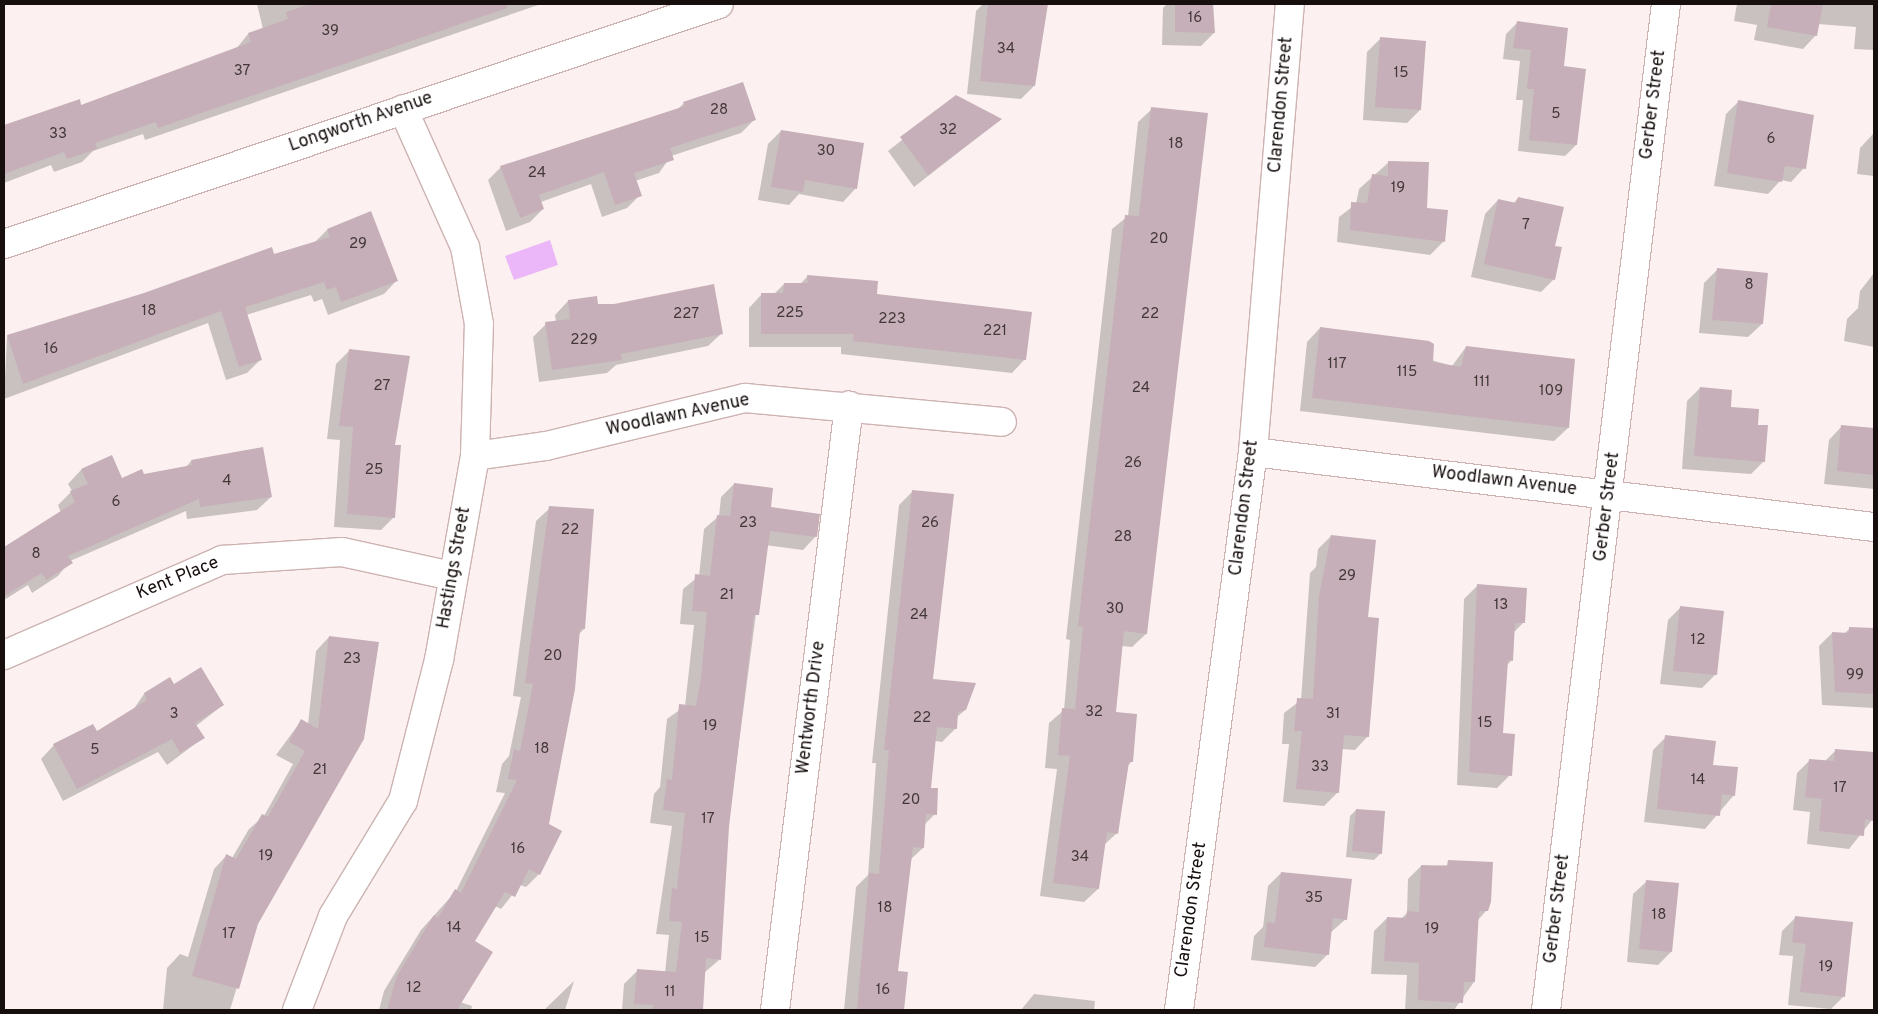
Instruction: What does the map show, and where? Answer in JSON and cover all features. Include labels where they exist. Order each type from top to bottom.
[{"type":"street","name":"Longworth Avenue","points":[[4,244],[719,4]]},
{"type":"street","name":"Clarendon Street","points":[[1179,1010],[1253,452],[1290,4]]},
{"type":"street","name":"Gerber Street","points":[[1546,1010],[1609,495],[1666,4]]},
{"type":"street","name":"Hastings Street","points":[[297,1010],[333,916],[403,802],[424,733],[475,456],[479,324],[465,247],[403,109]]},
{"type":"street","name":"Woodlawn Avenue","points":[[475,456],[546,446],[745,398],[849,406],[1002,422]]},
{"type":"street","name":"Wentworth Drive","points":[[775,1010],[849,406]]},
{"type":"street","name":"Woodlawn Avenue","points":[[1253,452],[1874,527]]},
{"type":"street","name":"Kent Place","points":[[4,654],[222,560],[342,552],[452,576]]},
{"type":"shaded area","points":[[550,240],[558,265],[514,280],[505,256]]},
{"type":"building","points":[[310,4],[506,4],[507,8],[158,128],[156,122],[95,143],[97,149],[67,159],[64,152],[4,174],[4,125],[80,99],[81,105],[251,42],[248,33],[288,19],[286,12]]},
{"type":"building","points":[[988,4],[1048,4],[1035,86],[980,81]]},
{"type":"building","points":[[1175,4],[1213,4],[1215,33],[1175,32]]},
{"type":"building","points":[[1771,4],[1823,4],[1817,36],[1767,27]]},
{"type":"building","points":[[1517,21],[1568,28],[1564,66],[1586,69],[1577,145],[1529,140],[1534,89],[1527,89],[1531,50],[1513,48]]},
{"type":"building","points":[[1380,37],[1426,41],[1421,110],[1375,107]]},
{"type":"building","points":[[743,82],[756,120],[670,148],[674,160],[634,173],[642,196],[615,205],[604,172],[539,195],[544,209],[520,218],[500,166],[685,106],[683,102]]},
{"type":"building","points":[[956,95],[1002,119],[928,175],[900,137]]},
{"type":"building","points":[[1738,100],[1814,115],[1806,169],[1785,166],[1782,182],[1727,173]]},
{"type":"building","points":[[1151,107],[1208,113],[1147,634],[1124,631],[1116,712],[1137,714],[1133,762],[1129,762],[1118,834],[1107,832],[1099,889],[1053,883],[1070,756],[1058,755],[1062,708],[1075,709],[1083,627],[1078,626],[1125,215],[1139,216]]},
{"type":"building","points":[[781,130],[864,143],[857,189],[805,180],[803,192],[771,187]]},
{"type":"building","points":[[1388,161],[1429,162],[1427,208],[1448,210],[1445,242],[1350,230],[1351,202],[1367,203],[1372,174],[1388,176]]},
{"type":"building","points":[[1518,197],[1564,207],[1555,246],[1562,247],[1555,280],[1484,264],[1498,199],[1516,203]]},
{"type":"building","points":[[371,211],[398,281],[341,302],[336,287],[327,290],[324,282],[245,307],[262,360],[239,367],[221,311],[23,384],[7,335],[144,293],[272,247],[274,254],[330,237],[327,229]]},
{"type":"building","points":[[1717,268],[1768,273],[1763,324],[1712,320]]},
{"type":"building","points":[[807,275],[878,281],[877,294],[1032,312],[1026,360],[853,341],[854,334],[761,334],[761,293],[783,293],[784,283],[808,283]]},
{"type":"building","points":[[714,284],[723,334],[621,354],[622,360],[552,370],[545,322],[570,319],[568,300],[597,296],[598,304],[614,304]]},
{"type":"building","points":[[1320,327],[1429,341],[1434,344],[1433,362],[1461,367],[1466,346],[1575,359],[1569,428],[1312,398]]},
{"type":"building","points":[[349,349],[410,356],[395,445],[401,445],[395,518],[347,514],[353,427],[339,426]]},
{"type":"building","points":[[1700,387],[1732,390],[1731,407],[1759,409],[1758,425],[1768,425],[1765,462],[1694,456]]},
{"type":"building","points":[[1841,425],[1874,428],[1874,475],[1837,471]]},
{"type":"building","points":[[263,447],[272,497],[200,507],[199,499],[68,556],[73,563],[46,580],[42,573],[4,596],[4,547],[75,502],[70,491],[88,484],[81,469],[112,455],[122,478],[142,469],[144,474],[192,465],[191,460]]},
{"type":"building","points":[[734,483],[773,488],[771,507],[820,514],[817,537],[770,531],[759,615],[754,615],[729,827],[721,960],[706,958],[703,1010],[652,1010],[653,1005],[634,1004],[637,969],[676,972],[682,922],[669,921],[672,888],[677,889],[685,813],[663,810],[667,779],[672,780],[679,704],[696,706],[701,678],[707,612],[692,611],[695,574],[710,576],[717,515],[730,516]]},
{"type":"building","points":[[912,490],[954,494],[933,679],[976,683],[966,710],[958,712],[957,729],[937,727],[931,788],[938,788],[937,815],[926,814],[924,848],[913,847],[898,971],[908,972],[904,1010],[857,1010],[869,873],[879,874],[889,750],[884,750]]},
{"type":"building","points":[[549,506],[594,509],[585,629],[580,629],[575,689],[549,824],[562,831],[540,875],[529,869],[515,897],[505,892],[475,941],[493,952],[457,1010],[387,1010],[397,976],[434,915],[438,918],[455,889],[461,893],[517,780],[508,779],[514,749],[520,751],[533,684],[525,683]]},
{"type":"building","points":[[1331,535],[1376,540],[1368,617],[1379,618],[1369,737],[1344,735],[1339,793],[1296,789],[1302,731],[1294,731],[1297,698],[1313,699],[1319,596]]},
{"type":"building","points":[[1477,584],[1527,588],[1525,623],[1515,623],[1513,661],[1508,660],[1503,733],[1515,734],[1512,776],[1469,772]]},
{"type":"building","points":[[1680,606],[1724,611],[1717,675],[1673,671]]},
{"type":"building","points":[[1849,627],[1874,628],[1874,694],[1835,692],[1832,632],[1849,633]]},
{"type":"building","points":[[329,636],[379,642],[364,739],[258,924],[239,989],[192,976],[226,854],[236,859],[262,814],[268,817],[305,751],[289,742],[301,719],[318,729]]},
{"type":"building","points":[[201,667],[224,705],[195,723],[205,738],[180,753],[172,739],[77,789],[53,744],[93,724],[97,731],[147,700],[144,693],[170,677],[174,684]]},
{"type":"building","points":[[1665,735],[1716,741],[1713,765],[1738,767],[1735,796],[1722,794],[1720,816],[1657,809]]},
{"type":"building","points":[[1835,749],[1874,752],[1874,821],[1865,819],[1864,836],[1819,831],[1822,799],[1805,797],[1809,759],[1834,761]]},
{"type":"building","points":[[1356,809],[1385,811],[1382,854],[1352,851]]},
{"type":"building","points":[[1448,860],[1493,862],[1491,902],[1488,911],[1479,911],[1475,982],[1464,982],[1463,1003],[1418,1000],[1419,963],[1384,961],[1387,917],[1406,918],[1407,911],[1419,912],[1421,865],[1447,866]]},
{"type":"building","points":[[1281,872],[1352,879],[1347,920],[1333,918],[1329,955],[1264,947],[1267,922],[1275,923]]},
{"type":"building","points":[[1646,880],[1679,883],[1672,952],[1639,949]]},
{"type":"building","points":[[1795,916],[1853,922],[1845,997],[1800,992],[1806,944],[1792,942]]}]
